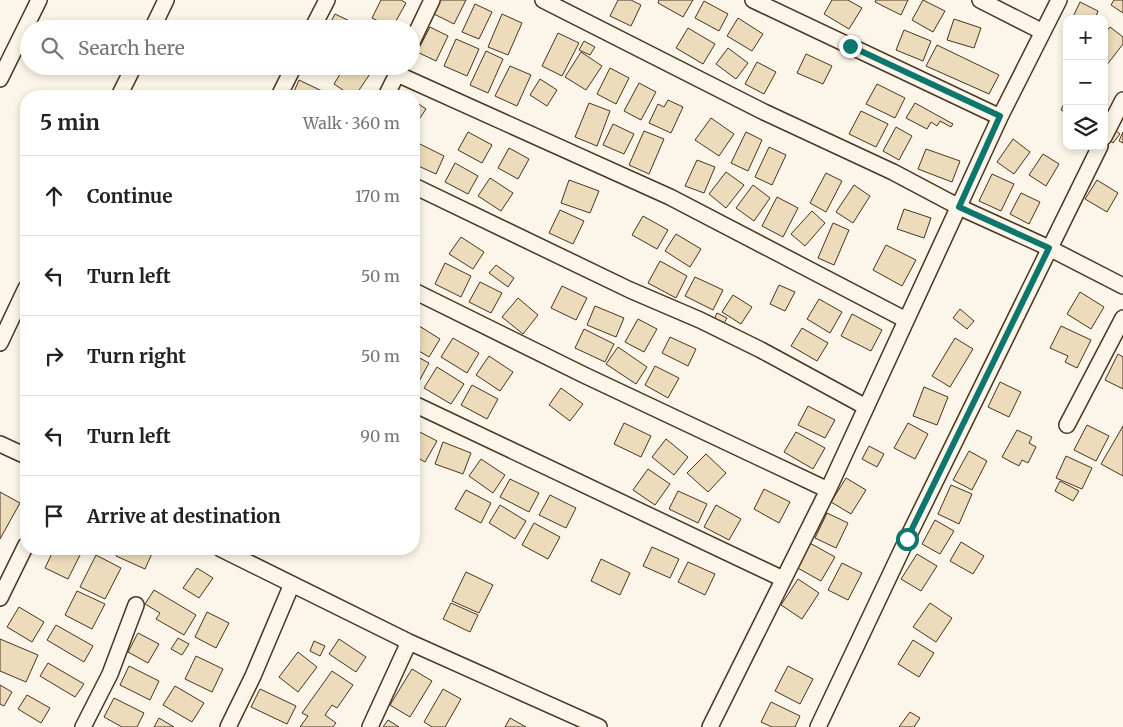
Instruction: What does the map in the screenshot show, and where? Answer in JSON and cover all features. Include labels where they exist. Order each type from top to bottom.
[{"type":"street","points":[[30,20],[40,0]]},
{"type":"street","points":[[156,20],[166,0]]},
{"type":"street","points":[[316,20],[326,0]]},
{"type":"street","points":[[420,25],[432,0]]},
{"type":"street","points":[[543,0],[764,112],[893,172],[959,207],[1049,248],[1123,286]]},
{"type":"street","points":[[753,0],[1000,116]]},
{"type":"street","points":[[980,0],[1043,32]]},
{"type":"street","points":[[710,727],[828,490],[1000,116],[1060,0]]},
{"type":"street","points":[[0,79],[20,40]]},
{"type":"street","points":[[122,90],[130,75]]},
{"type":"street","points":[[282,90],[290,75]]},
{"type":"street","points":[[389,90],[396,75]]},
{"type":"street","points":[[410,75],[670,197],[906,320]]},
{"type":"street","points":[[1108,129],[1123,100]]},
{"type":"street","points":[[818,727],[907,539],[1098,150]]},
{"type":"street","points":[[420,189],[630,290],[700,320],[761,350],[866,407]]},
{"type":"street","points":[[420,294],[584,375],[828,490]]},
{"type":"street","points":[[0,343],[20,301]]},
{"type":"street","points":[[1067,425],[1123,318]]},
{"type":"street","points":[[420,407],[783,579]]},
{"type":"street","points":[[0,444],[20,453]]},
{"type":"street","points":[[0,598],[4,580],[20,555]]},
{"type":"street","points":[[233,555],[409,642],[599,727]]},
{"type":"street","points":[[228,727],[253,676],[292,584]]},
{"type":"street","points":[[84,727],[110,674],[136,605]]},
{"type":"street","points":[[370,727],[409,642]]},
{"type":"building","points":[[381,0],[401,0],[406,3],[396,20],[376,20],[372,18]]},
{"type":"building","points":[[440,0],[466,0],[454,24],[434,14]]},
{"type":"building","points":[[618,0],[631,0],[641,5],[631,26],[610,16]]},
{"type":"building","points":[[659,0],[693,0],[683,17],[658,3]]},
{"type":"building","points":[[832,0],[848,0],[862,8],[849,29],[824,14]]},
{"type":"building","points":[[876,0],[908,0],[901,15],[875,2]]},
{"type":"building","points":[[923,0],[945,11],[933,32],[912,20]]},
{"type":"building","points":[[1114,0],[1123,0],[1123,13],[1111,5]]},
{"type":"building","points":[[704,1],[728,14],[719,31],[695,18]]},
{"type":"building","points":[[1080,2],[1098,11],[1096,15],[1074,15]]},
{"type":"building","points":[[475,4],[492,12],[479,39],[462,32]]},
{"type":"building","points":[[335,14],[348,20],[332,20]]},
{"type":"building","points":[[502,14],[522,23],[508,55],[488,47]]},
{"type":"building","points":[[738,18],[763,34],[752,51],[727,36]]},
{"type":"building","points":[[954,19],[981,28],[974,48],[947,40]]},
{"type":"building","points":[[430,27],[448,36],[436,61],[420,53],[420,46]]},
{"type":"building","points":[[1110,27],[1123,37],[1123,44],[1108,63],[1108,60],[1108,29]]},
{"type":"building","points":[[688,28],[715,44],[703,64],[676,48]]},
{"type":"building","points":[[904,30],[931,41],[923,61],[896,50]]},
{"type":"building","points":[[558,33],[579,43],[562,76],[542,66]]},
{"type":"building","points":[[456,39],[479,49],[467,76],[444,66]]},
{"type":"building","points":[[584,41],[595,47],[590,55],[579,50]]},
{"type":"building","points":[[937,45],[999,75],[989,94],[926,66]]},
{"type":"building","points":[[728,48],[748,63],[736,79],[716,64]]},
{"type":"building","points":[[486,51],[503,59],[488,93],[470,85]]},
{"type":"building","points":[[581,52],[602,66],[586,90],[565,77]]},
{"type":"building","points":[[806,54],[832,66],[823,84],[797,73]]},
{"type":"building","points":[[757,62],[776,72],[764,94],[745,84]]},
{"type":"building","points":[[510,66],[531,75],[517,106],[495,96]]},
{"type":"building","points":[[610,68],[629,78],[616,104],[597,94]]},
{"type":"building","points":[[340,75],[369,75],[359,90],[343,90],[334,84]]},
{"type":"building","points":[[540,79],[557,90],[547,106],[530,95]]},
{"type":"building","points":[[299,80],[320,90],[295,90]]},
{"type":"building","points":[[639,83],[656,92],[641,120],[624,111]]},
{"type":"building","points":[[877,84],[905,98],[895,118],[866,104]]},
{"type":"building","points":[[668,100],[683,107],[671,133],[649,123],[658,104],[664,107]]},
{"type":"building","points":[[589,103],[610,111],[597,146],[575,137]]},
{"type":"building","points":[[915,103],[953,124],[951,127],[940,121],[937,126],[931,122],[927,129],[906,118]]},
{"type":"building","points":[[420,105],[426,109],[420,118]]},
{"type":"building","points":[[861,111],[888,124],[876,147],[849,134]]},
{"type":"building","points":[[711,118],[734,134],[719,156],[695,140]]},
{"type":"building","points":[[613,124],[634,134],[624,154],[603,145]]},
{"type":"building","points":[[896,127],[912,136],[899,160],[883,151]]},
{"type":"building","points":[[1112,128],[1120,134],[1113,143],[1108,139],[1108,133]]},
{"type":"building","points":[[644,131],[664,139],[649,174],[629,165]]},
{"type":"building","points":[[468,132],[492,145],[482,163],[458,150]]},
{"type":"building","points":[[746,132],[762,140],[748,171],[731,163]]},
{"type":"building","points":[[1123,132],[1123,143],[1119,141]]},
{"type":"building","points":[[1013,139],[1030,152],[1014,174],[997,162]]},
{"type":"building","points":[[420,144],[444,156],[436,174],[420,167]]},
{"type":"building","points":[[769,147],[786,155],[772,185],[755,177]]},
{"type":"building","points":[[509,148],[529,159],[518,179],[498,168]]},
{"type":"building","points":[[926,149],[960,161],[952,182],[918,169]]},
{"type":"building","points":[[1043,154],[1059,164],[1046,186],[1029,175]]},
{"type":"building","points":[[697,160],[715,167],[704,193],[685,186]]},
{"type":"building","points":[[455,163],[478,176],[468,194],[445,182]]},
{"type":"building","points":[[726,172],[744,185],[726,208],[709,194]]},
{"type":"building","points":[[826,173],[842,181],[826,212],[810,203]]},
{"type":"building","points":[[992,174],[1014,184],[1001,211],[979,201]]},
{"type":"building","points":[[490,178],[513,193],[501,211],[478,196]]},
{"type":"building","points":[[569,180],[599,191],[590,213],[561,203]]},
{"type":"building","points":[[1097,180],[1118,193],[1107,212],[1085,199]]},
{"type":"building","points":[[753,185],[770,198],[754,221],[736,208]]},
{"type":"building","points":[[854,185],[870,196],[853,223],[836,212]]},
{"type":"building","points":[[1021,193],[1040,202],[1029,224],[1010,214]]},
{"type":"building","points":[[777,197],[798,208],[783,237],[762,226]]},
{"type":"building","points":[[904,209],[931,218],[924,238],[897,229]]},
{"type":"building","points":[[560,210],[584,221],[573,244],[549,233]]},
{"type":"building","points":[[812,211],[825,223],[805,246],[791,234]]},
{"type":"building","points":[[643,216],[668,230],[657,249],[632,235]]},
{"type":"building","points":[[833,223],[849,230],[834,265],[818,258]]},
{"type":"building","points":[[676,234],[701,249],[690,267],[665,251]]},
{"type":"building","points":[[461,237],[484,252],[473,269],[449,254]]},
{"type":"building","points":[[886,245],[916,260],[902,286],[873,270]]},
{"type":"building","points":[[660,261],[687,276],[676,298],[648,283]]},
{"type":"building","points":[[445,263],[471,276],[461,297],[435,284]]},
{"type":"building","points":[[496,265],[514,278],[508,287],[489,273]]},
{"type":"building","points":[[695,277],[723,290],[713,310],[685,296]]},
{"type":"building","points":[[480,282],[502,293],[491,313],[469,302]]},
{"type":"building","points":[[779,285],[795,292],[785,311],[770,304]]},
{"type":"building","points":[[562,286],[587,298],[576,320],[551,308]]},
{"type":"building","points":[[1080,292],[1104,307],[1091,329],[1067,314]]},
{"type":"building","points":[[733,295],[752,307],[741,324],[722,312]]},
{"type":"building","points":[[518,298],[538,315],[523,334],[502,317]]},
{"type":"building","points":[[819,299],[842,312],[830,333],[807,319]]},
{"type":"building","points":[[595,306],[624,318],[616,337],[587,325]]},
{"type":"building","points":[[960,309],[974,321],[967,329],[953,318]]},
{"type":"building","points":[[717,313],[727,318],[722,327],[713,322]]},
{"type":"building","points":[[852,314],[882,330],[871,351],[841,336]]},
{"type":"building","points":[[638,319],[657,329],[644,352],[625,342]]},
{"type":"building","points":[[420,326],[440,339],[429,357],[420,352]]},
{"type":"building","points":[[1061,326],[1091,340],[1077,368],[1065,362],[1068,356],[1050,348]]},
{"type":"building","points":[[802,328],[828,343],[817,361],[791,346]]},
{"type":"building","points":[[584,329],[614,344],[605,362],[575,348]]},
{"type":"building","points":[[670,337],[696,349],[688,366],[662,353]]},
{"type":"building","points":[[453,338],[479,353],[467,373],[441,357]]},
{"type":"building","points":[[955,338],[973,349],[950,387],[932,376]]},
{"type":"building","points":[[618,347],[647,367],[636,384],[606,364]]},
{"type":"building","points":[[1118,354],[1123,357],[1123,389],[1105,380]]},
{"type":"building","points":[[489,356],[513,372],[500,391],[476,375]]},
{"type":"building","points":[[420,358],[429,363],[420,380]]},
{"type":"building","points":[[655,366],[679,378],[668,398],[645,385]]},
{"type":"building","points":[[437,367],[464,384],[451,404],[424,388]]},
{"type":"building","points":[[1000,382],[1021,392],[1009,417],[988,407]]},
{"type":"building","points":[[472,385],[498,399],[487,419],[461,405]]},
{"type":"building","points":[[924,387],[948,397],[937,425],[913,416]]},
{"type":"building","points":[[561,388],[583,404],[570,421],[549,405]]},
{"type":"building","points":[[808,406],[835,420],[825,438],[798,425]]},
{"type":"building","points":[[624,423],[651,436],[641,457],[614,444]]},
{"type":"building","points":[[908,423],[928,434],[915,459],[894,448]]},
{"type":"building","points":[[1087,425],[1109,436],[1096,461],[1074,450]]},
{"type":"building","points":[[1123,426],[1123,476],[1101,464]]},
{"type":"building","points":[[1017,430],[1032,437],[1029,443],[1036,447],[1028,463],[1022,460],[1019,466],[1002,457]]},
{"type":"building","points":[[420,432],[437,441],[425,462],[420,459]]},
{"type":"building","points":[[796,432],[825,448],[813,469],[784,452]]},
{"type":"building","points":[[666,439],[688,457],[674,475],[652,457]]},
{"type":"building","points":[[443,442],[471,453],[463,474],[435,464]]},
{"type":"building","points":[[869,446],[884,454],[877,467],[862,459]]},
{"type":"building","points":[[969,451],[987,461],[972,490],[953,480]]},
{"type":"building","points":[[706,454],[726,473],[708,492],[687,473]]},
{"type":"building","points":[[1066,456],[1092,468],[1082,489],[1056,478]]},
{"type":"building","points":[[481,459],[505,475],[493,493],[469,476]]},
{"type":"building","points":[[648,469],[670,484],[655,505],[633,490]]},
{"type":"building","points":[[846,478],[866,490],[851,514],[831,502]]},
{"type":"building","points":[[510,479],[539,493],[529,512],[500,497]]},
{"type":"building","points":[[1060,481],[1079,491],[1073,501],[1055,491]]},
{"type":"building","points":[[951,485],[972,494],[959,524],[938,514]]},
{"type":"building","points":[[764,489],[790,502],[779,523],[754,509]]},
{"type":"building","points":[[466,490],[491,503],[481,523],[455,509]]},
{"type":"building","points":[[678,491],[707,504],[698,523],[669,509]]},
{"type":"building","points":[[0,492],[20,503],[0,539]]},
{"type":"building","points":[[550,495],[576,508],[566,528],[539,515]]},
{"type":"building","points":[[500,505],[526,521],[515,539],[489,523]]},
{"type":"building","points":[[716,505],[741,519],[729,540],[704,527]]},
{"type":"building","points":[[827,513],[848,523],[836,548],[815,538]]},
{"type":"building","points":[[935,520],[954,531],[940,554],[922,544]]},
{"type":"building","points":[[534,523],[560,537],[548,559],[522,545]]},
{"type":"building","points":[[808,542],[835,557],[821,581],[794,566]]},
{"type":"building","points":[[961,542],[984,556],[973,574],[950,561]]},
{"type":"building","points":[[652,547],[679,559],[670,578],[643,566]]},
{"type":"building","points":[[917,554],[937,566],[921,591],[901,579]]},
{"type":"building","points":[[51,555],[80,555],[68,579],[45,568]]},
{"type":"building","points":[[96,555],[121,568],[105,599],[80,587]]},
{"type":"building","points":[[116,555],[151,555],[145,569]]},
{"type":"building","points":[[601,559],[630,573],[620,595],[591,581]]},
{"type":"building","points":[[688,562],[715,574],[705,595],[678,582]]},
{"type":"building","points":[[842,563],[862,573],[848,600],[828,590]]},
{"type":"building","points":[[197,568],[213,578],[199,598],[183,588]]},
{"type":"building","points":[[466,572],[493,585],[479,613],[452,601]]},
{"type":"building","points":[[798,579],[819,593],[802,619],[781,605]]},
{"type":"building","points":[[154,590],[196,615],[184,635],[156,619],[160,613],[145,604]]},
{"type":"building","points":[[77,591],[105,604],[92,629],[65,615]]},
{"type":"building","points":[[451,603],[478,615],[470,632],[443,619]]},
{"type":"building","points":[[930,603],[952,618],[936,642],[913,627]]},
{"type":"building","points":[[19,607],[44,622],[32,642],[7,627]]},
{"type":"building","points":[[207,612],[229,623],[216,648],[195,637]]},
{"type":"building","points":[[56,625],[93,646],[84,662],[47,640]]},
{"type":"building","points":[[138,633],[159,644],[148,663],[128,652]]},
{"type":"building","points":[[178,638],[189,644],[182,655],[171,649]]},
{"type":"building","points":[[0,639],[38,655],[26,682],[0,671]]},
{"type":"building","points":[[339,639],[366,657],[356,672],[329,654]]},
{"type":"building","points":[[913,640],[934,653],[919,677],[898,664]]},
{"type":"building","points":[[314,641],[325,646],[320,656],[310,651]]},
{"type":"building","points":[[298,652],[317,667],[298,692],[279,677]]},
{"type":"building","points":[[196,656],[223,669],[212,692],[185,679]]},
{"type":"building","points":[[48,663],[84,684],[75,697],[40,676]]},
{"type":"building","points":[[129,666],[159,681],[150,700],[120,685]]},
{"type":"building","points":[[788,666],[813,679],[800,704],[775,691]]},
{"type":"building","points":[[412,669],[432,681],[410,717],[390,705]]},
{"type":"building","points":[[332,671],[353,685],[337,708],[332,705],[325,715],[336,723],[333,727],[300,727],[308,716],[302,713]]},
{"type":"building","points":[[0,685],[12,692],[4,706],[0,704]]},
{"type":"building","points":[[175,686],[204,703],[192,722],[163,705]]},
{"type":"building","points":[[260,689],[296,706],[287,724],[251,707]]},
{"type":"building","points":[[443,689],[461,699],[445,727],[432,727],[424,722]]},
{"type":"building","points":[[27,695],[50,708],[41,723],[18,709]]},
{"type":"building","points":[[114,698],[144,713],[137,727],[122,727],[104,717]]},
{"type":"building","points":[[771,702],[800,716],[795,727],[772,727],[761,722]]},
{"type":"building","points":[[910,712],[920,718],[914,727],[899,727]]},
{"type":"building","points":[[159,718],[174,727],[154,727]]},
{"type":"building","points":[[510,718],[526,727],[505,727]]},
{"type":"building","points":[[388,720],[399,727],[383,727]]},
{"type":"route","points":[[850,46],[1000,116],[959,207],[1049,248],[907,539]]}]
